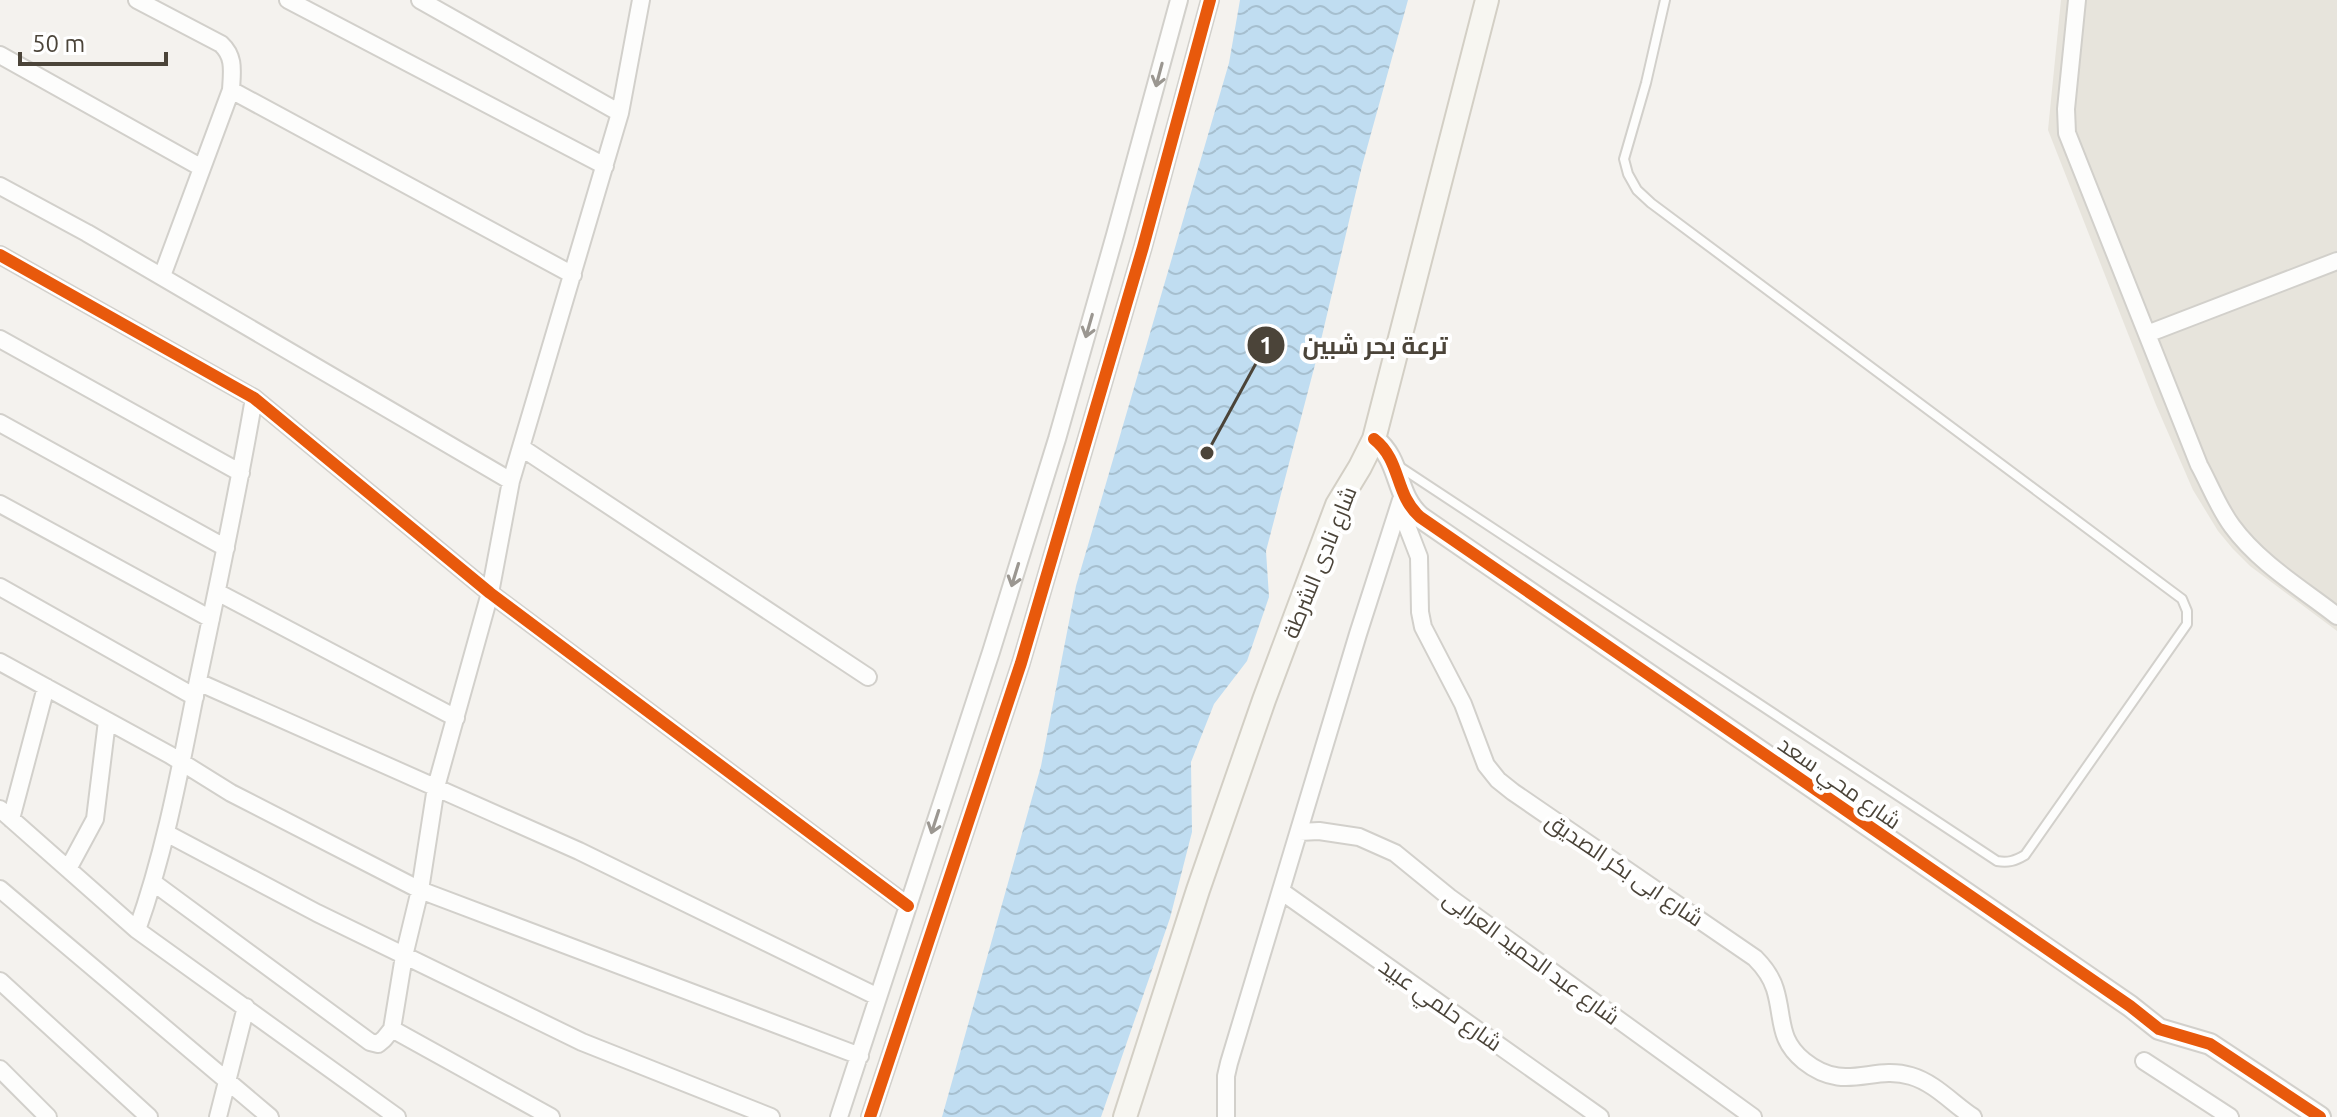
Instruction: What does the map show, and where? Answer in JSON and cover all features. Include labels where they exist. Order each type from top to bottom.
[{"type":"main road","name":"شارع نادى الشرطة","points":[[1125,1117],[1198,890],[1264,700],[1337,505],[1374,439],[1487,0]]},
{"type":"street","points":[[137,0],[221,44],[230,53],[233,67],[231,90],[162,276]]},
{"type":"street","points":[[288,0],[605,166]]},
{"type":"street","points":[[420,0],[620,113]]},
{"type":"street","points":[[154,883],[364,1038],[378,1044],[392,1029],[404,956],[420,890],[436,787],[490,593],[511,481],[620,113],[641,0]]},
{"type":"street","points":[[839,1117],[1057,439],[1179,0]]},
{"type":"street","points":[[870,1117],[1021,663],[1143,247],[1210,0]]},
{"type":"street","points":[[2077,0],[2066,109],[2067,133],[2199,465],[2232,526],[2262,558],[2337,616]]},
{"type":"street","points":[[0,55],[202,168]]},
{"type":"street","points":[[231,90],[573,275]]},
{"type":"street","points":[[0,186],[162,276],[511,481]]},
{"type":"street","points":[[0,255],[254,398],[490,593],[908,906]]},
{"type":"street","points":[[2147,334],[2337,261]]},
{"type":"street","points":[[0,339],[241,473]]},
{"type":"street","points":[[137,930],[154,883],[182,762],[254,398]]},
{"type":"street","points":[[0,423],[226,548]]},
{"type":"street","name":"شارع محي سعد","points":[[1374,439],[1383,446],[1393,462],[1403,495],[1420,517],[2130,1006],[2150,1023],[2169,1034],[2210,1044],[2320,1117]]},
{"type":"street","points":[[522,448],[868,677]]},
{"type":"street","points":[[1226,1117],[1229,1063],[1403,495]]},
{"type":"street","name":"شارع ابى بكر الصديق","points":[[1403,495],[1407,526],[1419,557],[1419,603],[1423,627],[1463,704],[1486,765],[1498,780],[1755,958],[1764,967],[1776,992],[1783,1034],[1803,1060],[1817,1070],[1850,1078],[1882,1073],[1913,1076],[1928,1083],[1973,1117]]},
{"type":"street","points":[[0,504],[211,619]]},
{"type":"street","points":[[0,587],[196,690],[436,787],[579,851],[878,997]]},
{"type":"street","points":[[217,592],[456,718]]},
{"type":"street","points":[[0,662],[182,762],[231,793],[420,890],[860,1056]]},
{"type":"street","points":[[46,687],[6,814],[137,930],[397,1117]]},
{"type":"street","points":[[68,869],[95,819],[107,721]]},
{"type":"street","name":"شارع عبد الحميد العرابى","points":[[1299,832],[1329,832],[1359,837],[1395,853],[1449,897],[1753,1117]]},
{"type":"street","points":[[166,833],[317,913],[582,1042],[771,1117]]},
{"type":"street","points":[[0,889],[270,1117]]},
{"type":"street","name":"شارع حلمي عبيد","points":[[1281,891],[1600,1117]]},
{"type":"street","points":[[0,981],[149,1117]]},
{"type":"street","points":[[218,1117],[246,1007]]},
{"type":"street","points":[[392,1029],[551,1117]]},
{"type":"street","points":[[2144,1061],[2230,1117]]},
{"type":"street","points":[[0,1069],[48,1117]]},
{"type":"lane","points":[[1393,462],[1997,861],[2007,862],[2025,855],[2187,624],[2187,611],[2182,599],[1637,190],[1624,159],[1665,0]]},
{"type":"shaded area","points":[[2061,0],[2337,0],[2337,631],[2250,566],[2218,531],[2193,490],[2156,405],[2048,130]]},
{"type":"water","points":[[1240,0],[1408,0],[1362,166],[1317,357],[1266,551],[1269,597],[1247,661],[1214,704],[1191,762],[1192,832],[1170,918],[1101,1117],[942,1117],[1041,766],[1076,586],[1229,63]]},
{"type":"cycle path","points":[[870,1117],[1021,663],[1143,247],[1210,0]]},
{"type":"cycle path","points":[[0,255],[254,398],[490,593],[908,906]]},
{"type":"cycle path","points":[[1374,439],[1389,457],[1406,498],[1420,517],[2159,1029],[2210,1044],[2320,1117]]},
{"type":"place","name":"ترعة بحر شبين","points":[[1207,453]]}]
